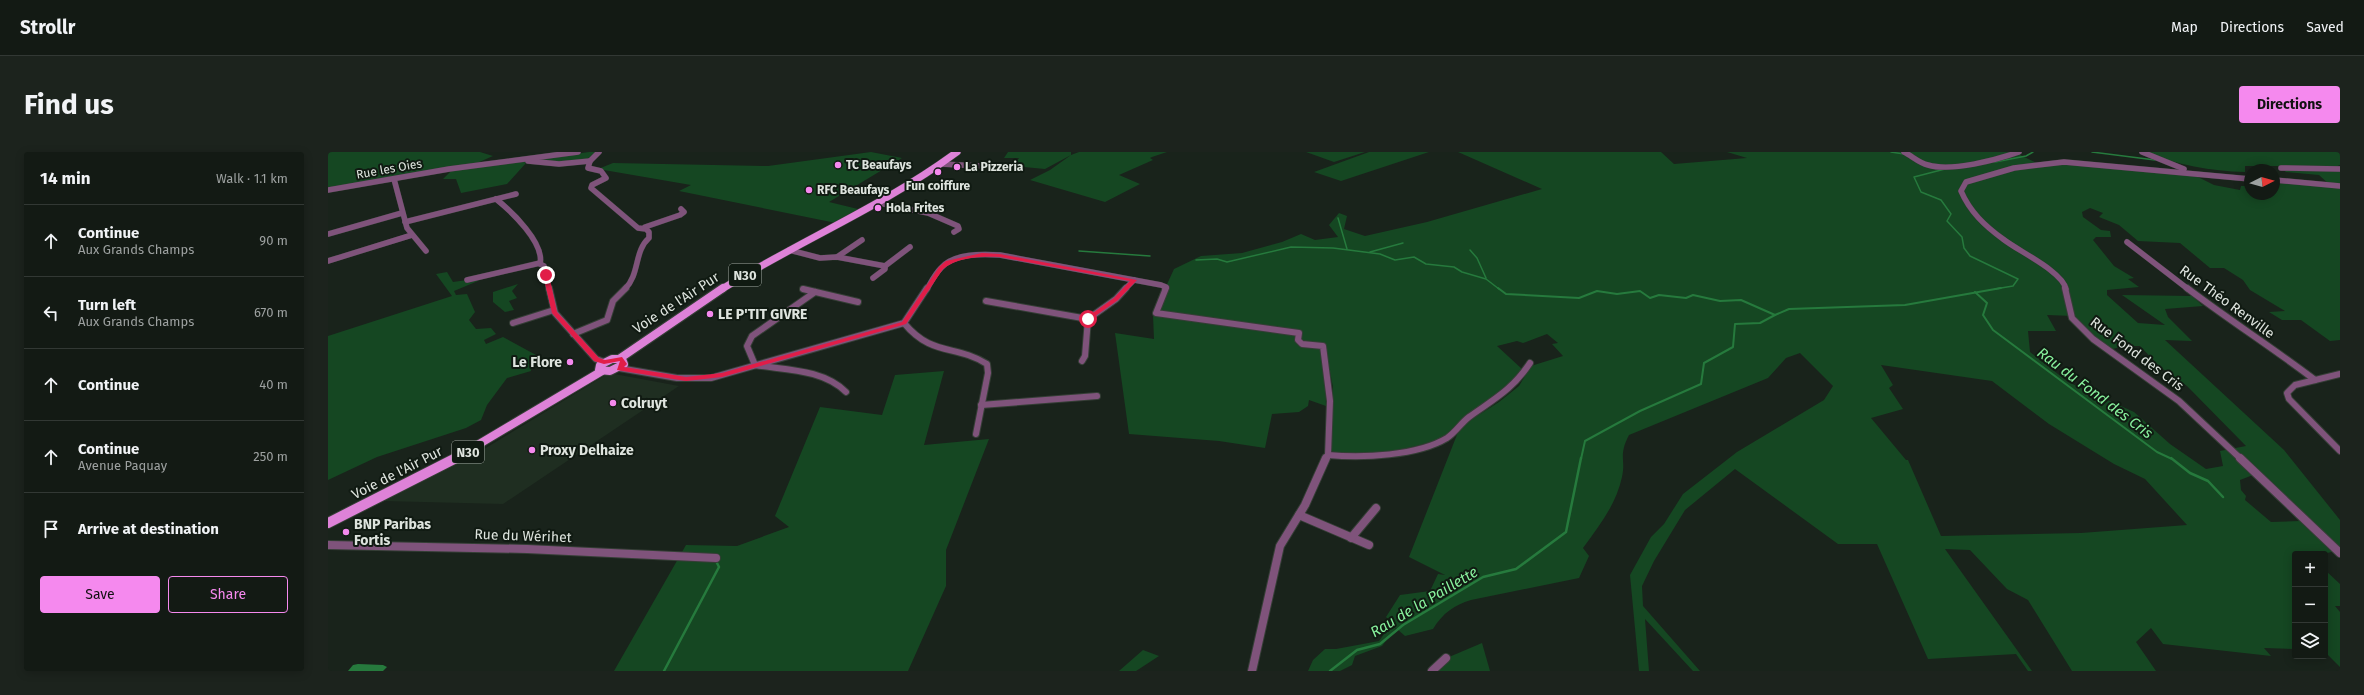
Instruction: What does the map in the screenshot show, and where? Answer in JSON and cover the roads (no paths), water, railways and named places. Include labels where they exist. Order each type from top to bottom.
[{"type":"main road","name":"Voie de l'Air Pur","points":[[619,359],[675,319],[789,250],[879,203],[941,164],[957,152]]},
{"type":"main road","points":[[619,359],[625,362],[619,368],[603,367],[619,359]]},
{"type":"main road","name":"Voie de l'Air Pur","points":[[328,523],[469,452],[603,367]]},
{"type":"street","name":"Rue les Oies","points":[[328,190],[578,152]]},
{"type":"street","points":[[600,152],[590,161],[588,168],[601,171],[606,178],[592,185],[591,188],[638,228],[680,215],[684,212],[681,209]]},
{"type":"street","points":[[1904,152],[1928,165],[1941,166],[1985,161],[2019,152]]},
{"type":"street","points":[[2142,152],[2176,167],[2204,174]]},
{"type":"street","name":"Rue les Oies","points":[[525,159],[530,162],[559,164],[590,161]]},
{"type":"street","name":"Rue Fond des Cris","points":[[2244,178],[2064,162],[2042,163],[1982,176],[1966,182],[1962,191],[1967,204],[1979,220],[2004,240],[2052,272],[2065,286],[2072,318],[2093,339],[2179,401],[2340,553]]},
{"type":"street","points":[[941,164],[1019,168]]},
{"type":"street","points":[[2298,181],[2281,168],[2340,169]]},
{"type":"street","points":[[394,179],[405,222],[412,235],[426,251]]},
{"type":"street","points":[[2280,180],[2340,186]]},
{"type":"street","points":[[405,222],[516,194]]},
{"type":"street","points":[[496,199],[529,233],[537,246],[541,259],[540,263]]},
{"type":"street","points":[[879,203],[934,216],[958,226],[959,229],[954,232]]},
{"type":"street","points":[[328,234],[402,213]]},
{"type":"street","points":[[573,334],[596,326],[607,320],[613,301],[633,281],[642,244],[649,238],[649,232],[645,227]]},
{"type":"street","points":[[328,261],[412,235]]},
{"type":"street","points":[[837,257],[862,240]]},
{"type":"street","name":"Rue Théo Renville","points":[[2127,242],[2232,323],[2277,351],[2315,380]]},
{"type":"street","points":[[873,278],[885,269],[885,266],[910,247]]},
{"type":"street","points":[[789,250],[820,258],[837,257],[885,266]]},
{"type":"street","points":[[619,368],[677,378],[698,379],[755,365],[904,323],[941,268],[948,262],[957,259],[982,255],[1000,255],[1161,285],[1166,287],[1156,313],[1299,334],[1298,340],[1302,344],[1323,346],[1330,401],[1328,455],[1299,515],[1284,538],[1277,557],[1252,671]]},
{"type":"street","points":[[467,280],[540,263]]},
{"type":"street","points":[[540,263],[544,266],[554,310],[573,334],[603,367]]},
{"type":"street","points":[[986,301],[1088,319],[1116,299],[1134,280]]},
{"type":"street","points":[[803,289],[858,302]]},
{"type":"street","points":[[755,365],[747,346],[752,336],[815,292]]},
{"type":"street","points":[[513,322],[554,310]]},
{"type":"street","points":[[1082,361],[1085,356],[1088,319]]},
{"type":"street","points":[[904,323],[925,343],[978,357],[987,364],[988,373],[976,434]]},
{"type":"street","points":[[1328,455],[1366,457],[1413,448],[1446,439],[1471,415],[1509,392],[1530,363]]},
{"type":"street","points":[[755,365],[826,377],[837,383],[846,392]]},
{"type":"street","points":[[2339,449],[2288,396],[2287,393],[2290,388],[2340,374]]},
{"type":"street","points":[[981,405],[1097,396]]},
{"type":"street","points":[[1351,538],[1376,508]]},
{"type":"street","points":[[1299,515],[1370,545]]},
{"type":"street","name":"Rue du Wérihet","points":[[328,545],[527,549],[716,558]]},
{"type":"street","points":[[1432,671],[1446,658]]},
{"type":"waterway","points":[[1891,152],[1904,154]]},
{"type":"waterway","points":[[1995,162],[2026,156],[2033,152]]},
{"type":"waterway","name":"Rau du Fond des Cris","points":[[2092,152],[2155,160]]},
{"type":"waterway","points":[[1945,169],[1914,177],[1921,192],[1941,200],[1951,214],[1947,221],[1962,237],[1964,248],[1970,256],[2018,279],[2013,286],[2001,288]]},
{"type":"waterway","points":[[1338,218],[1347,249]]},
{"type":"waterway","points":[[1370,252],[1403,243]]},
{"type":"waterway","points":[[1196,260],[1217,259],[1227,262],[1291,247],[1333,248],[1380,254],[1395,260],[1414,257],[1426,264],[1454,267],[1462,272],[1486,279],[1499,289]]},
{"type":"waterway","points":[[1470,250],[1477,258],[1486,278]]},
{"type":"waterway","points":[[1079,251],[1150,256]]},
{"type":"waterway","points":[[1498,288],[1506,294],[1579,298],[1597,291],[1617,294],[1640,291],[1650,298],[1659,295],[1686,298],[1693,295],[1720,301],[1741,300],[1775,315]]},
{"type":"waterway","points":[[1976,293],[2001,288]]},
{"type":"waterway","points":[[1995,289],[2001,288]]},
{"type":"waterway","points":[[1775,315],[1789,309],[1905,305],[1976,293]]},
{"type":"waterway","name":"Rau du Fond des Cris","points":[[1976,293],[1987,303],[1983,315],[1993,330],[2157,452],[2172,459]]},
{"type":"waterway","name":"Rau de la Paillette","points":[[1581,459],[1585,441],[1640,411],[1701,384],[1704,363],[1733,347],[1735,324],[1760,323],[1775,315]]},
{"type":"waterway","name":"Rau de la Paillette","points":[[1330,671],[1357,650],[1380,644],[1403,625],[1483,577],[1516,569],[1566,532],[1581,458]]},
{"type":"waterway","name":"Rau du Fond des Cris","points":[[2171,458],[2190,473],[2208,481],[2223,497]]},
{"type":"waterway","name":"Rau de la Paillette","points":[[664,671],[719,567],[716,561]]},
{"type":"place","name":"TC Beaufays","points":[[838,165]]},
{"type":"place","name":"La Pizzeria","points":[[957,167]]},
{"type":"place","name":"Fun coiffure","points":[[938,172]]},
{"type":"place","name":"RFC Beaufays","points":[[809,190]]},
{"type":"place","name":"Hola Frites","points":[[878,208]]},
{"type":"place","name":"LE P'TIT GIVRE","points":[[710,314]]},
{"type":"place","name":"Le Flore","points":[[570,362]]},
{"type":"place","name":"Colruyt","points":[[613,403]]},
{"type":"place","name":"Proxy Delhaize","points":[[532,450]]},
{"type":"place","name":"BNP Paribas Fortis","points":[[346,532]]}]
